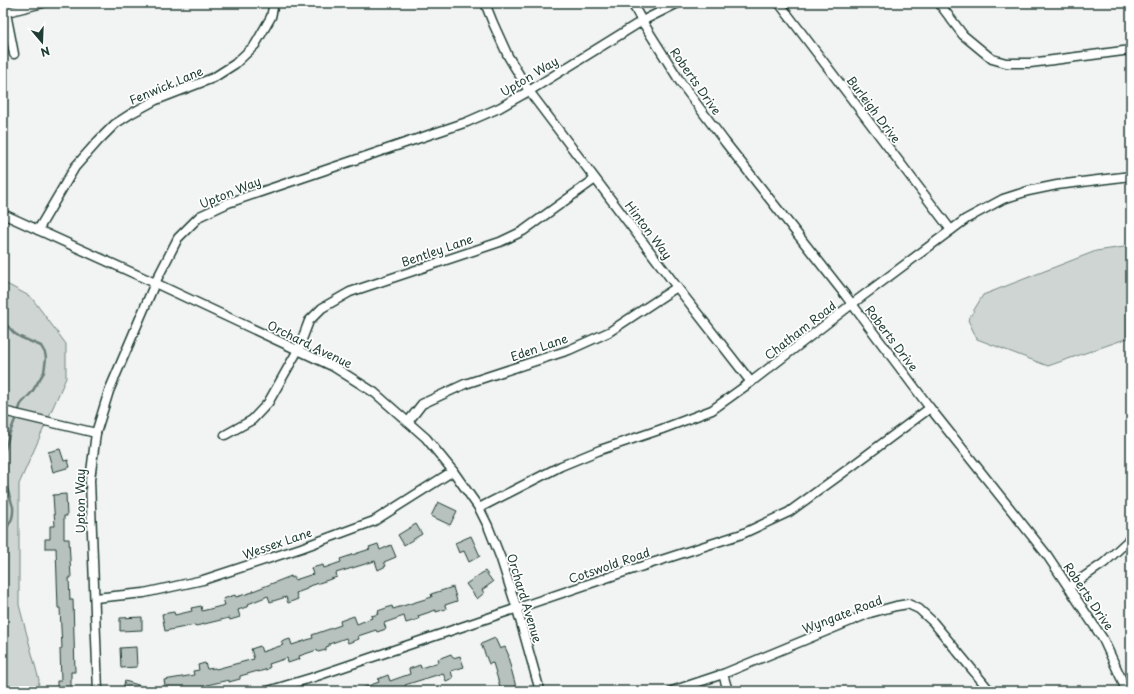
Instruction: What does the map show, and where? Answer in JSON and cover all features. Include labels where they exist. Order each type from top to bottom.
[{"type":"street","points":[[14,54],[4,13],[43,3]]},
{"type":"street","name":"Fenwick Lane","points":[[38,230],[76,167],[114,124],[156,100],[213,78],[235,64],[255,45],[271,17],[274,3]]},
{"type":"street","name":"Hinton Way","points":[[485,3],[508,56],[529,91],[677,287],[751,382]]},
{"type":"street","name":"Roberts Drive","points":[[632,3],[681,83],[730,149],[852,304],[930,408],[1047,555],[1103,639],[1126,691]]},
{"type":"street","name":"Upton Way","points":[[98,691],[90,480],[96,434],[109,391],[155,283],[178,238],[200,216],[228,203],[467,122],[499,108],[642,21],[678,3]]},
{"type":"street","name":"Burleigh Drive","points":[[779,3],[951,230]]},
{"type":"street","points":[[938,3],[963,35],[992,59],[1006,63],[1030,63],[1131,50]]},
{"type":"street","name":"Chatham Road","points":[[479,508],[561,466],[600,450],[712,410],[966,219],[1003,199],[1028,191],[1057,185],[1131,176]]},
{"type":"street","name":"Bentley Lane","points":[[226,435],[252,420],[268,403],[298,350],[309,321],[322,308],[350,292],[500,242],[523,231],[595,179]]},
{"type":"street","name":"Orchard Avenue","points":[[3,214],[334,367],[375,393],[408,422],[426,438],[453,471],[479,508],[501,559],[518,609],[540,691]]},
{"type":"street","name":"Eden Lane","points":[[408,422],[422,404],[465,384],[569,350],[609,332],[677,287]]},
{"type":"street","name":"Cotswold Road","points":[[268,691],[742,534],[788,512],[930,408]]},
{"type":"street","points":[[3,411],[96,434]]},
{"type":"street","name":"Wessex Lane","points":[[95,598],[144,593],[204,580],[301,548],[374,521],[453,471]]},
{"type":"street","points":[[1069,587],[1104,562],[1131,538]]},
{"type":"street","name":"Wyngate Road","points":[[672,691],[723,674],[870,614],[908,604],[919,609],[933,622],[990,691]]},
{"type":"street","points":[[723,674],[728,691]]},
{"type":"shaded area","points":[[1131,246],[1131,337],[1048,366],[977,339],[968,320],[983,295],[1096,251]]},
{"type":"shaded area","points":[[3,282],[31,297],[66,344],[66,378],[19,484],[19,605],[39,680],[38,691],[3,691]]},
{"type":"building","points":[[60,449],[64,461],[68,460],[70,467],[53,472],[48,452]]},
{"type":"building","points":[[66,494],[67,516],[64,516],[64,539],[69,539],[71,578],[69,578],[70,600],[73,600],[75,672],[71,672],[71,691],[57,691],[57,681],[61,681],[60,649],[62,648],[60,608],[58,608],[56,548],[45,548],[45,539],[50,539],[50,526],[55,526],[53,495]]},
{"type":"building","points":[[438,502],[457,511],[450,525],[431,516]]},
{"type":"building","points":[[416,524],[422,534],[404,545],[398,535]]},
{"type":"building","points":[[471,536],[480,556],[469,562],[464,551],[459,553],[455,543]]},
{"type":"building","points":[[378,544],[380,550],[391,545],[396,557],[384,562],[386,566],[378,570],[375,561],[336,573],[337,577],[307,587],[307,589],[296,593],[298,599],[288,603],[286,597],[270,602],[268,596],[248,604],[249,606],[238,610],[240,617],[165,631],[162,614],[174,612],[175,615],[192,611],[191,608],[201,606],[202,611],[225,605],[223,599],[253,592],[291,576],[291,578],[294,577],[295,580],[313,574],[311,568],[323,565],[324,568],[341,562],[340,559],[370,549],[369,547]]},
{"type":"building","points":[[485,571],[493,582],[482,590],[484,593],[477,599],[466,584]]},
{"type":"building","points":[[453,587],[457,601],[445,605],[446,609],[436,612],[436,610],[418,616],[419,619],[406,623],[404,616],[384,623],[386,629],[377,632],[376,630],[358,636],[359,639],[348,643],[346,638],[329,644],[329,646],[326,647],[326,650],[318,652],[317,650],[299,656],[300,659],[288,663],[287,658],[269,664],[270,667],[268,669],[240,676],[240,679],[207,685],[207,688],[197,690],[197,688],[181,691],[166,691],[164,680],[194,675],[193,671],[199,670],[198,665],[205,663],[207,669],[216,669],[254,659],[251,649],[260,646],[262,652],[283,645],[281,642],[290,639],[292,645],[313,638],[312,635],[341,625],[340,621],[354,616],[357,624],[372,618],[371,616],[379,614],[378,611],[392,606],[393,609],[432,597],[431,594]]},
{"type":"building","points":[[142,617],[142,630],[120,631],[120,618]]},
{"type":"building","points":[[495,638],[500,649],[505,647],[509,656],[516,687],[501,690],[493,663],[489,664],[481,644]]},
{"type":"building","points":[[136,647],[137,667],[121,668],[120,648]]},
{"type":"building","points":[[451,654],[453,658],[460,656],[464,667],[451,671],[453,678],[446,681],[443,673],[405,685],[407,691],[357,690],[379,682],[378,679],[388,675],[390,681],[410,674],[409,669],[420,665],[421,668],[439,662],[438,659]]},
{"type":"building","points":[[125,681],[151,689],[151,691],[122,691]]},
{"type":"waterway","points":[[3,321],[20,337],[41,346],[46,358],[44,372],[32,392],[21,404],[9,435],[4,453],[3,470]]},
{"type":"waterway","points":[[3,475],[13,507],[11,521],[3,534]]},
{"type":"waterway","points":[[3,620],[5,632],[3,638]]},
{"type":"waterway","points":[[3,667],[6,674],[3,686]]}]
